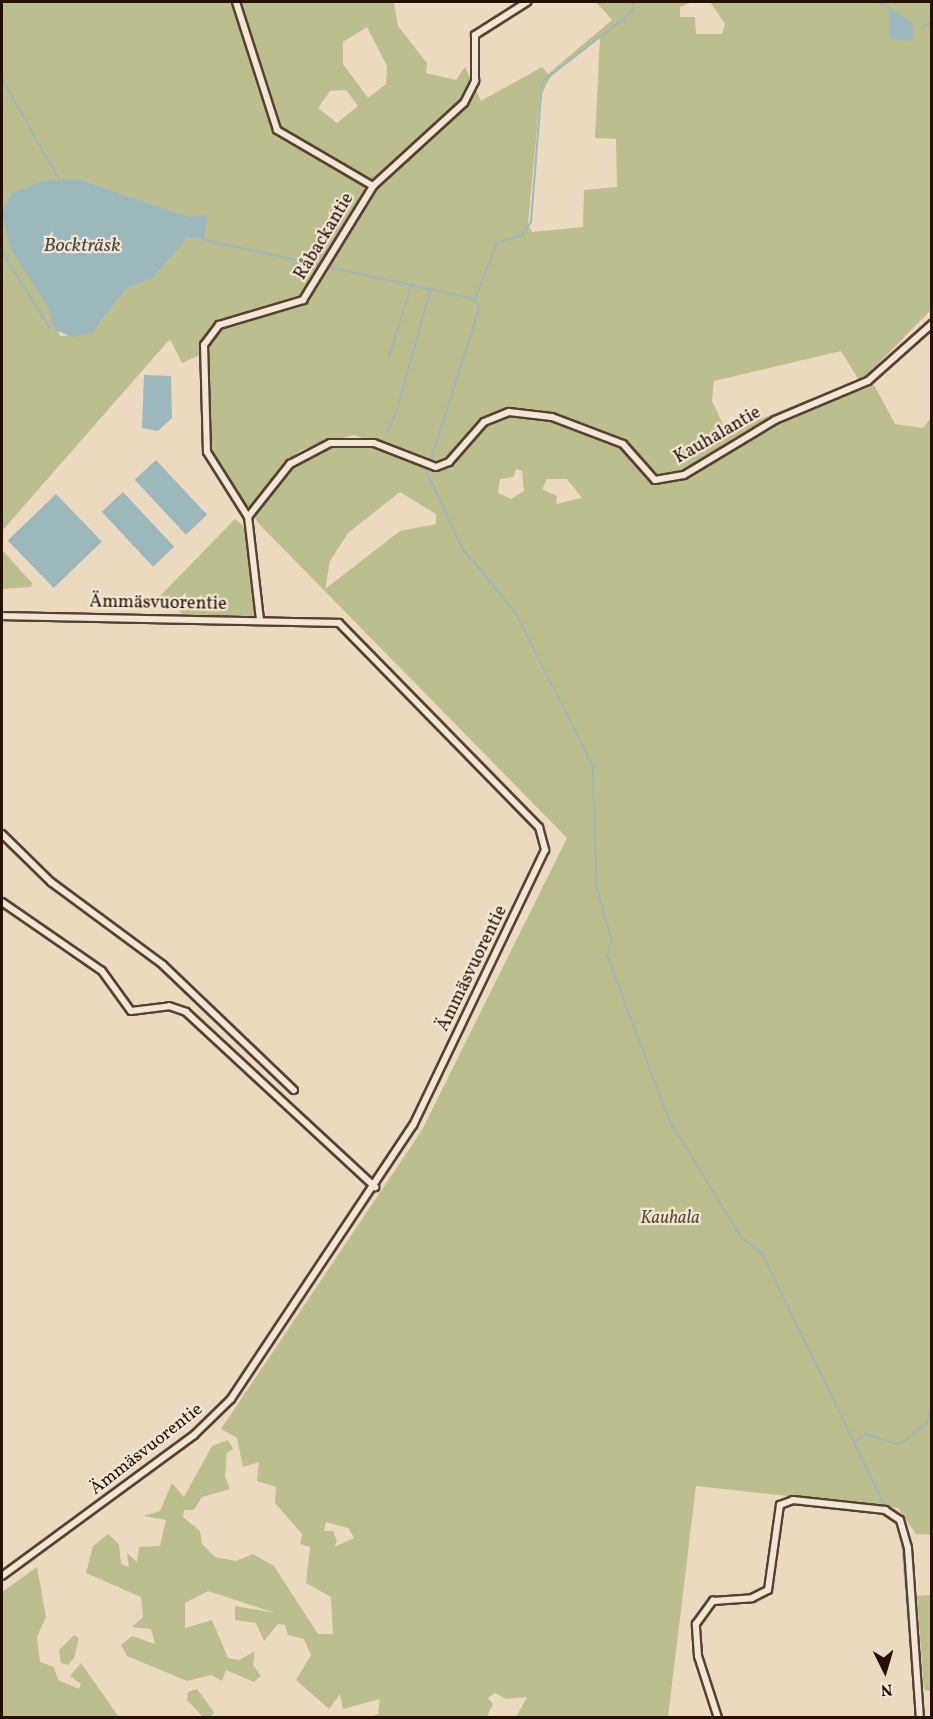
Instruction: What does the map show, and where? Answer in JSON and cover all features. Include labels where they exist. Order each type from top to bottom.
[{"type":"street","points":[[236,2],[277,130],[372,186]]},
{"type":"street","name":"Råbackantie","points":[[260,621],[248,517],[209,462],[204,345],[219,325],[303,300],[372,186],[464,103],[475,81],[475,35],[526,2]]},
{"type":"street","name":"Kauhalantie","points":[[248,517],[290,464],[330,443],[375,443],[436,467],[449,462],[484,422],[509,412],[552,417],[623,444],[655,480],[679,477],[775,420],[868,381],[932,324]]},
{"type":"street","name":"Ämmäsvuorentie","points":[[2,616],[339,623],[351,632],[539,827],[544,839],[542,864],[413,1125],[375,1187],[216,1416],[2,1576]]},
{"type":"street","points":[[2,834],[51,882],[163,965],[294,1090]]},
{"type":"street","points":[[2,902],[102,971],[131,1011],[169,1006],[186,1012],[375,1187]]},
{"type":"street","points":[[718,1718],[698,1656],[696,1624],[713,1601],[752,1598],[768,1590],[780,1505],[793,1500],[885,1510],[900,1520],[908,1548],[920,1718]]},
{"type":"green space","name":"Kauhala","points":[[2,2],[394,2],[398,26],[427,63],[426,73],[456,80],[465,67],[481,101],[542,67],[548,74],[612,20],[596,2],[692,2],[680,7],[680,17],[695,17],[696,34],[722,34],[725,24],[710,2],[931,2],[931,310],[860,382],[841,351],[714,381],[712,401],[727,433],[812,398],[819,405],[874,385],[895,424],[923,428],[931,418],[931,1535],[916,1534],[898,1508],[696,1486],[668,1717],[516,1717],[527,1697],[506,1699],[495,1693],[488,1698],[493,1704],[487,1717],[371,1717],[378,1714],[380,1699],[343,1709],[340,1694],[329,1709],[296,1680],[311,1655],[304,1639],[288,1635],[285,1625],[278,1624],[264,1641],[256,1623],[235,1620],[235,1606],[275,1613],[208,1591],[185,1603],[185,1628],[212,1620],[228,1658],[239,1660],[255,1651],[253,1665],[261,1676],[254,1682],[226,1670],[222,1681],[211,1675],[187,1681],[127,1656],[121,1645],[132,1636],[155,1644],[151,1629],[132,1627],[143,1617],[141,1597],[86,1573],[93,1546],[108,1534],[119,1544],[121,1564],[129,1567],[127,1553],[137,1562],[139,1547],[160,1546],[166,1520],[143,1516],[160,1511],[172,1483],[184,1497],[212,1446],[228,1440],[233,1449],[227,1453],[225,1476],[230,1489],[202,1497],[194,1510],[184,1510],[183,1517],[200,1531],[202,1544],[215,1557],[236,1561],[253,1554],[274,1566],[318,1634],[333,1634],[331,1597],[306,1583],[310,1547],[300,1544],[302,1534],[275,1503],[276,1487],[257,1481],[259,1462],[243,1467],[237,1438],[221,1429],[422,1130],[567,838],[259,524],[211,452],[202,354],[182,363],[170,339],[2,531]],"holes":[[[367,27],[387,66],[386,84],[368,98],[343,64],[343,42]],[[600,37],[595,138],[616,139],[617,187],[584,190],[583,227],[532,232],[528,224],[540,97],[552,74]],[[346,90],[358,106],[337,123],[318,108],[330,91]],[[79,179],[190,217],[188,236],[153,278],[126,289],[92,333],[60,336],[49,307]],[[525,409],[624,442],[641,457],[648,473],[670,480],[650,479],[622,446],[525,413],[482,425],[445,466],[436,469],[373,445],[335,445],[283,474],[283,464],[301,450],[354,435],[436,465],[447,460],[487,417]],[[516,469],[522,471],[524,491],[511,499],[498,493],[500,479],[514,477]],[[547,479],[567,479],[582,498],[556,504],[557,496],[542,489]],[[400,492],[436,514],[436,524],[400,531],[325,589],[330,561],[348,533]],[[326,1522],[348,1528],[354,1538],[334,1547],[337,1541],[333,1531],[324,1531]]]},
{"type":"green space","points":[[235,519],[246,528],[256,616],[185,615],[158,598]]},
{"type":"green space","points":[[2,550],[32,583],[31,587],[2,589]]},
{"type":"green space","points":[[37,1567],[46,1617],[37,1637],[40,1662],[54,1667],[58,1680],[79,1689],[81,1684],[70,1676],[81,1663],[119,1717],[2,1717],[2,1592]]},
{"type":"green space","points":[[932,1595],[931,1691],[924,1690],[917,1596]]},
{"type":"green space","points":[[74,1635],[79,1638],[74,1658],[68,1665],[61,1663],[59,1650]]},
{"type":"green space","points":[[197,1689],[214,1712],[211,1717],[203,1717],[187,1700],[188,1692]]},
{"type":"water","points":[[889,7],[913,23],[913,41],[889,39]]},
{"type":"water","name":"Bockträsk","points":[[79,179],[190,217],[208,215],[204,240],[188,237],[153,278],[126,289],[92,333],[73,337],[55,330],[48,307],[10,248],[2,214],[11,194],[41,181]]},
{"type":"water","points":[[144,375],[171,376],[172,418],[158,431],[142,428]]},
{"type":"water","points":[[156,460],[207,515],[186,535],[135,480]]},
{"type":"water","points":[[123,492],[174,547],[153,567],[102,512]]},
{"type":"water","points":[[56,494],[102,541],[54,588],[8,541]]},
{"type":"waterway","points":[[328,267],[475,299],[497,243],[522,235],[531,222],[542,82],[632,12],[633,2]]},
{"type":"waterway","points":[[878,2],[889,7]]},
{"type":"waterway","points":[[922,28],[932,22]]},
{"type":"waterway","points":[[2,79],[60,181]]},
{"type":"waterway","points":[[204,240],[320,265]]},
{"type":"waterway","points":[[2,252],[49,327]]},
{"type":"waterway","points":[[389,357],[412,284]]},
{"type":"waterway","points":[[399,403],[431,288]]},
{"type":"waterway","points":[[430,462],[479,309],[475,300]]},
{"type":"waterway","points":[[388,432],[397,410]]},
{"type":"waterway","points":[[426,470],[462,548],[515,612],[593,767],[596,885],[612,941],[607,955],[669,1120],[742,1238],[762,1253],[885,1506],[900,1517]]},
{"type":"waterway","points":[[855,1442],[866,1434],[897,1444],[905,1441],[927,1422],[932,1406]]},
{"type":"waterway","points":[[902,1540],[916,1718]]}]
